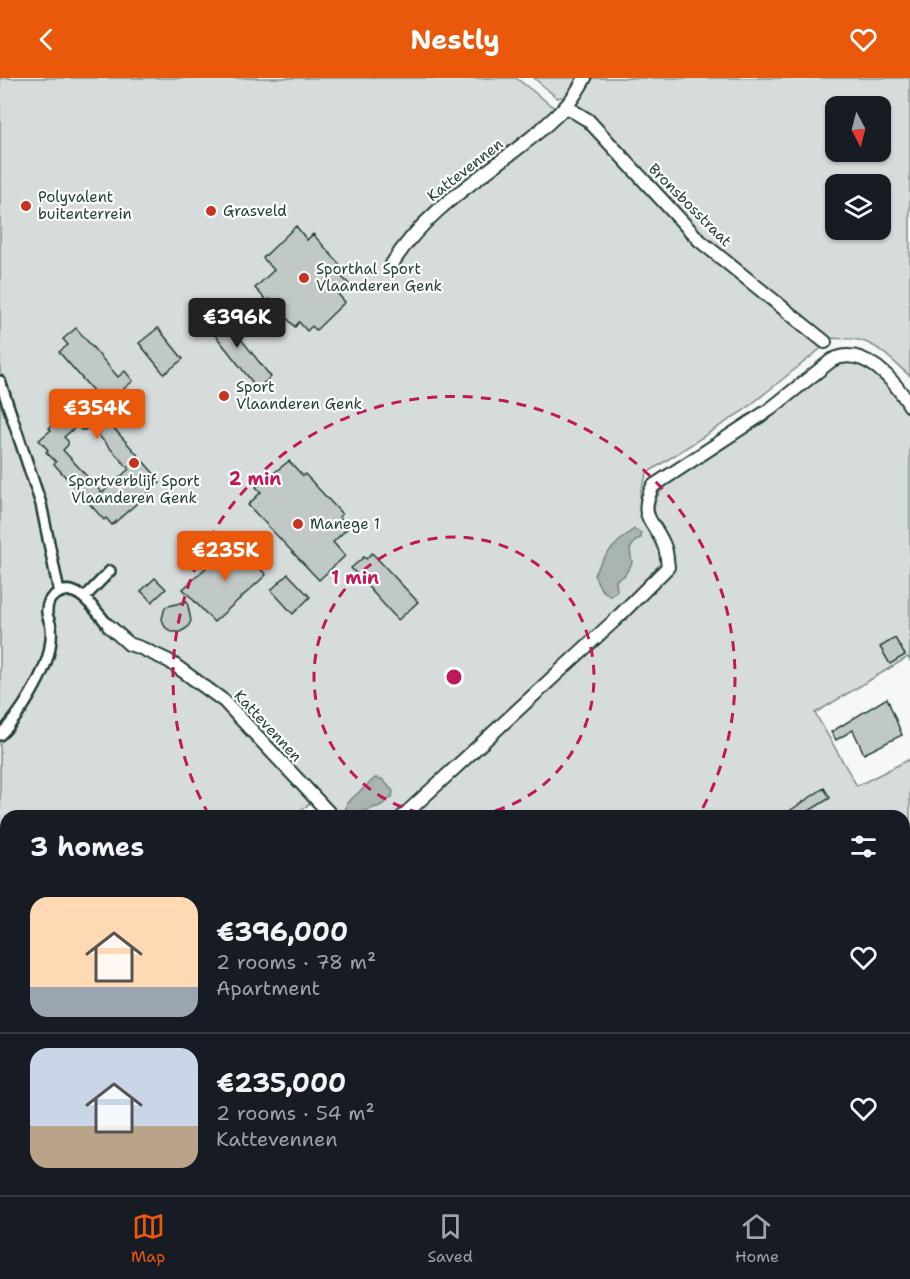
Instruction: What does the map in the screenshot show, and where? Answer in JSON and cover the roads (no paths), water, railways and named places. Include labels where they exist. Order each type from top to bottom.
[{"type":"street","name":"Kattevennen","points":[[392,264],[399,252],[430,217],[566,107],[585,78]]},
{"type":"street","name":"Bronsbosstraat","points":[[566,107],[588,120],[699,240],[825,342]]},
{"type":"street","points":[[409,810],[615,620],[668,567],[665,547],[647,518],[646,498],[653,486],[769,410],[840,356],[865,358],[898,386],[910,406]]},
{"type":"street","points":[[0,381],[41,504],[59,592]]},
{"type":"street","points":[[0,735],[24,706],[50,649],[52,626],[46,611],[48,603],[53,596],[66,590],[73,591],[86,601],[110,571]]},
{"type":"street","name":"Kattevennen","points":[[86,601],[129,645],[169,661],[224,700],[326,810]]},
{"type":"place","name":"Polyvalent buitenterrein","points":[[26,206]]},
{"type":"place","name":"Grasveld","points":[[211,211]]},
{"type":"place","name":"Sporthal Sport Vlaanderen Genk","points":[[304,278]]},
{"type":"place","name":"Sport Vlaanderen Genk","points":[[224,396]]},
{"type":"place","name":"Sportverblijf Sport Vlaanderen Genk","points":[[134,463]]},
{"type":"place","name":"Manege 1","points":[[298,524]]}]
